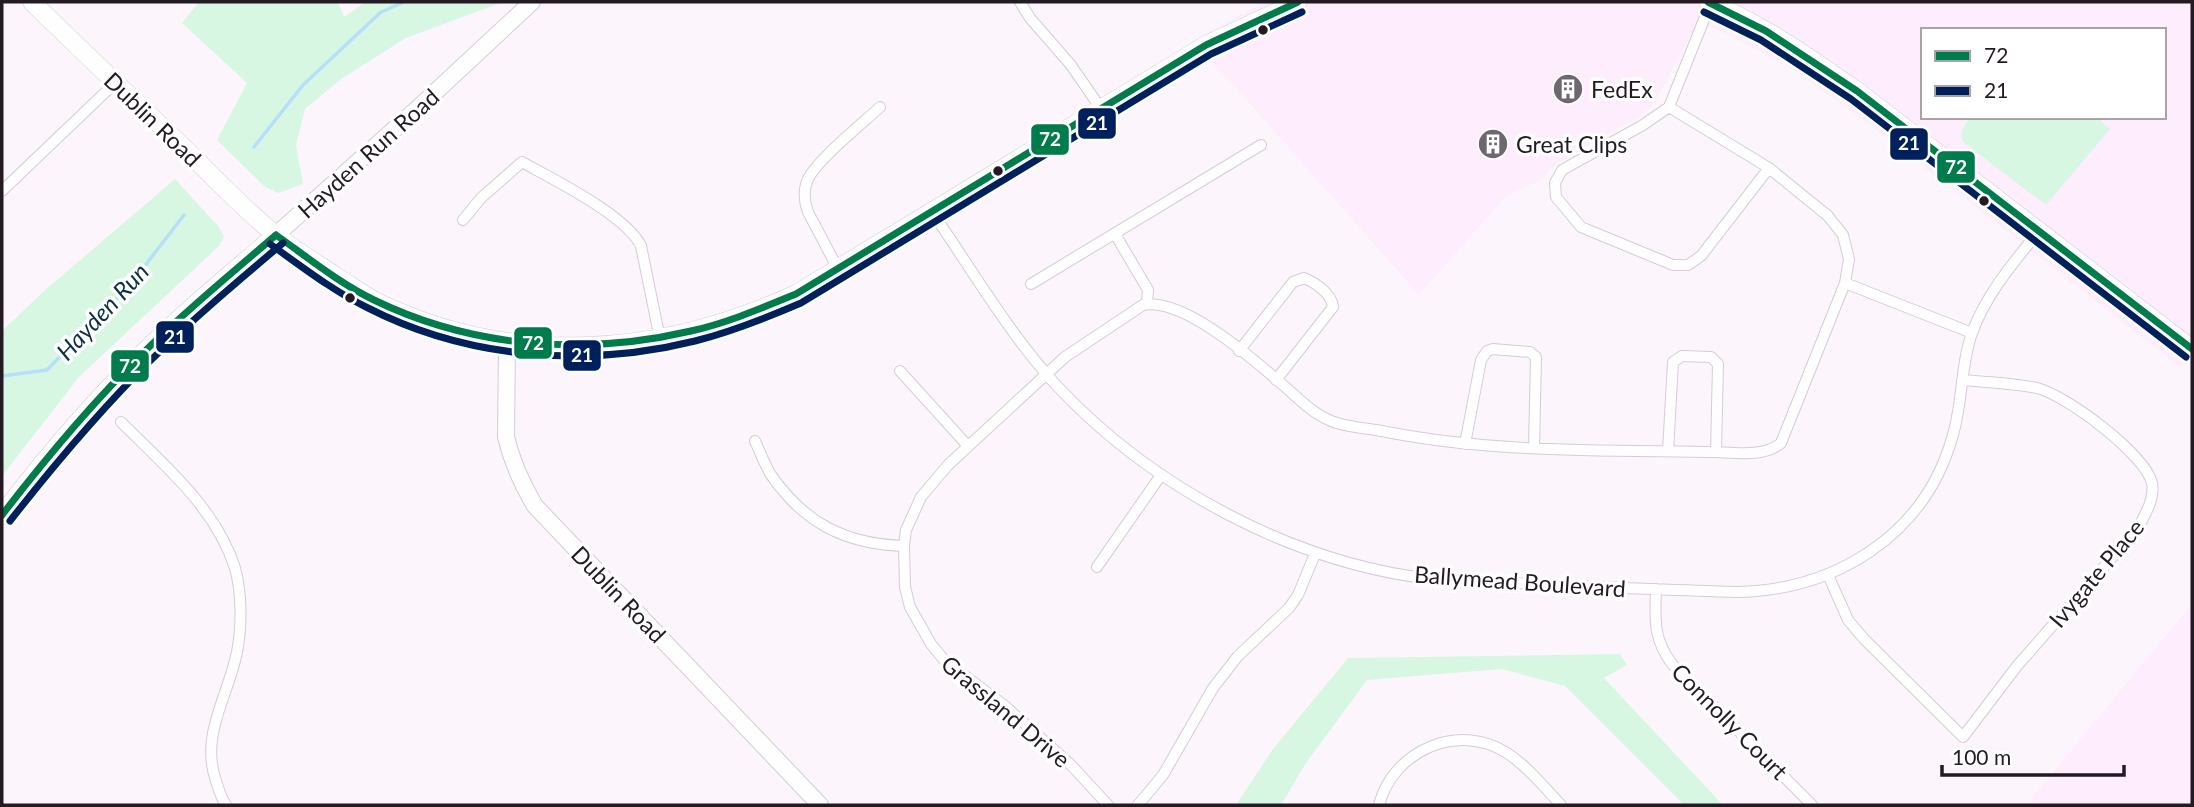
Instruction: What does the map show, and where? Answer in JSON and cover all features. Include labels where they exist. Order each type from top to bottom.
[{"type":"main road","name":"Dublin Road","points":[[32,2],[276,235],[376,302],[426,321],[507,342],[567,348],[631,344],[660,339],[754,313],[796,294],[1206,45],[1298,2]]},
{"type":"main road","name":"Hayden Run Road","points":[[2,515],[42,462],[137,359],[407,119],[532,2]]},
{"type":"main road","points":[[1710,2],[1812,59],[2192,349]]},
{"type":"main road","name":"Dublin Road","points":[[507,342],[506,437],[522,483],[535,506],[820,805]]},
{"type":"street","points":[[1020,2],[1030,18],[1070,64],[1102,110]]},
{"type":"street","points":[[1710,2],[1669,107],[1643,125],[1562,170],[1555,183],[1556,197],[1581,227],[1673,265],[1688,265],[1701,256],[1769,168]]},
{"type":"street","points":[[2,191],[115,83]]},
{"type":"street","points":[[838,269],[808,212],[805,187],[817,166],[880,107]]},
{"type":"street","points":[[1143,306],[1155,303],[1167,306],[1203,323],[1303,403],[1330,421],[1428,440],[1465,444],[1745,453],[1774,449],[1781,443],[1845,284],[1849,259],[1843,235],[1828,216],[1769,168],[1669,107]]},
{"type":"street","points":[[1031,284],[1261,145]]},
{"type":"street","points":[[463,220],[481,198],[522,162],[620,220],[636,235],[640,246],[660,339]]},
{"type":"street","name":"Ballymead Boulevard","points":[[932,212],[1046,373],[1089,418],[1161,475],[1267,534],[1315,554],[1431,579],[1767,592],[1805,584],[1863,556],[1888,538],[1922,500],[1952,441],[1972,332],[2004,274],[2039,231]]},
{"type":"street","points":[[1115,234],[1148,290],[1149,297],[1143,306]]},
{"type":"street","points":[[1239,351],[1298,278],[1304,278],[1318,287],[1331,298],[1333,307],[1276,380]]},
{"type":"street","points":[[1845,284],[1972,332]]},
{"type":"street","name":"Grassland Drive","points":[[1108,805],[1072,765],[1005,706],[944,660],[931,644],[915,616],[905,587],[904,546],[906,530],[921,498],[934,480],[1046,373],[1101,332],[1143,306]]},
{"type":"street","points":[[1465,444],[1481,360],[1493,349],[1530,352],[1536,357],[1534,448]]},
{"type":"street","points":[[1668,451],[1672,362],[1682,356],[1711,357],[1718,364],[1716,452]]},
{"type":"street","points":[[900,371],[968,446]]},
{"type":"street","name":"Ivygate Place","points":[[1828,575],[1849,620],[1864,639],[1963,737],[2017,666],[2138,528],[2149,509],[2152,484],[2141,461],[2075,406],[2039,389],[1962,380]]},
{"type":"street","points":[[121,422],[208,514],[234,566],[239,587],[240,612],[237,652],[211,736],[212,769],[226,805]]},
{"type":"street","points":[[755,441],[771,475],[793,500],[818,522],[843,537],[867,543],[904,546]]},
{"type":"street","points":[[1097,567],[1161,475]]},
{"type":"street","points":[[1138,805],[1163,775],[1213,688],[1238,656],[1289,608],[1298,596],[1315,554]]},
{"type":"street","name":"Connolly Court","points":[[1656,589],[1655,629],[1661,648],[1672,664],[1812,805]]},
{"type":"street","points":[[1379,805],[1388,783],[1410,758],[1430,746],[1453,740],[1481,742],[1500,749],[1517,760],[1561,805]]},
{"type":"shaded area","points":[[1265,2],[2192,2],[2192,349],[2180,367],[1882,134],[1786,64],[1699,20],[1654,104],[1637,118],[1557,163],[1541,180],[1506,196],[1419,295],[1236,88],[1190,42]]},
{"type":"shaded area","points":[[2192,604],[2192,805],[2037,805],[2030,800]]},
{"type":"green space","points":[[199,2],[338,2],[344,17],[365,2],[503,2],[406,38],[341,79],[305,109],[296,145],[303,184],[279,193],[265,187],[217,140],[247,83],[182,23]]},
{"type":"green space","points":[[1970,119],[2098,119],[2110,129],[2046,205],[1963,142],[1963,128]]},
{"type":"green space","points":[[175,179],[219,227],[224,237],[219,246],[79,377],[2,476],[2,331],[44,291]]},
{"type":"green space","points":[[1620,654],[1627,665],[1604,678],[1723,805],[1684,805],[1565,686],[1502,669],[1367,680],[1306,763],[1281,805],[1236,805],[1273,749],[1348,658]]},
{"type":"waterway","name":"Hayden Run","points":[[254,147],[303,85],[381,12],[404,2]]},
{"type":"waterway","name":"Hayden Run","points":[[2,376],[47,370],[130,285],[184,215]]},
{"type":"transit line","name":"72","points":[[276,235],[348,286],[374,300],[450,329],[530,343],[570,345],[651,339],[691,331],[757,310],[796,294],[1206,45],[1298,2]]},
{"type":"transit line","name":"72","points":[[1708,2],[1766,31],[1857,91],[2192,349]]},
{"type":"transit line","name":"21","points":[[270,244],[330,286],[368,308],[406,325],[487,348],[570,356],[654,349],[695,341],[801,303],[1211,54],[1302,12]]},
{"type":"transit line","name":"21","points":[[1704,12],[1761,40],[1851,99],[2186,357]]},
{"type":"transit line","name":"72","points":[[2,515],[70,431],[124,372],[175,322],[276,235]]},
{"type":"transit line","name":"21","points":[[10,521],[78,438],[132,379],[199,315],[283,243]]},
{"type":"place","name":"FedEx","points":[[1568,89]]},
{"type":"place","name":"Great Clips","points":[[1493,144]]}]
